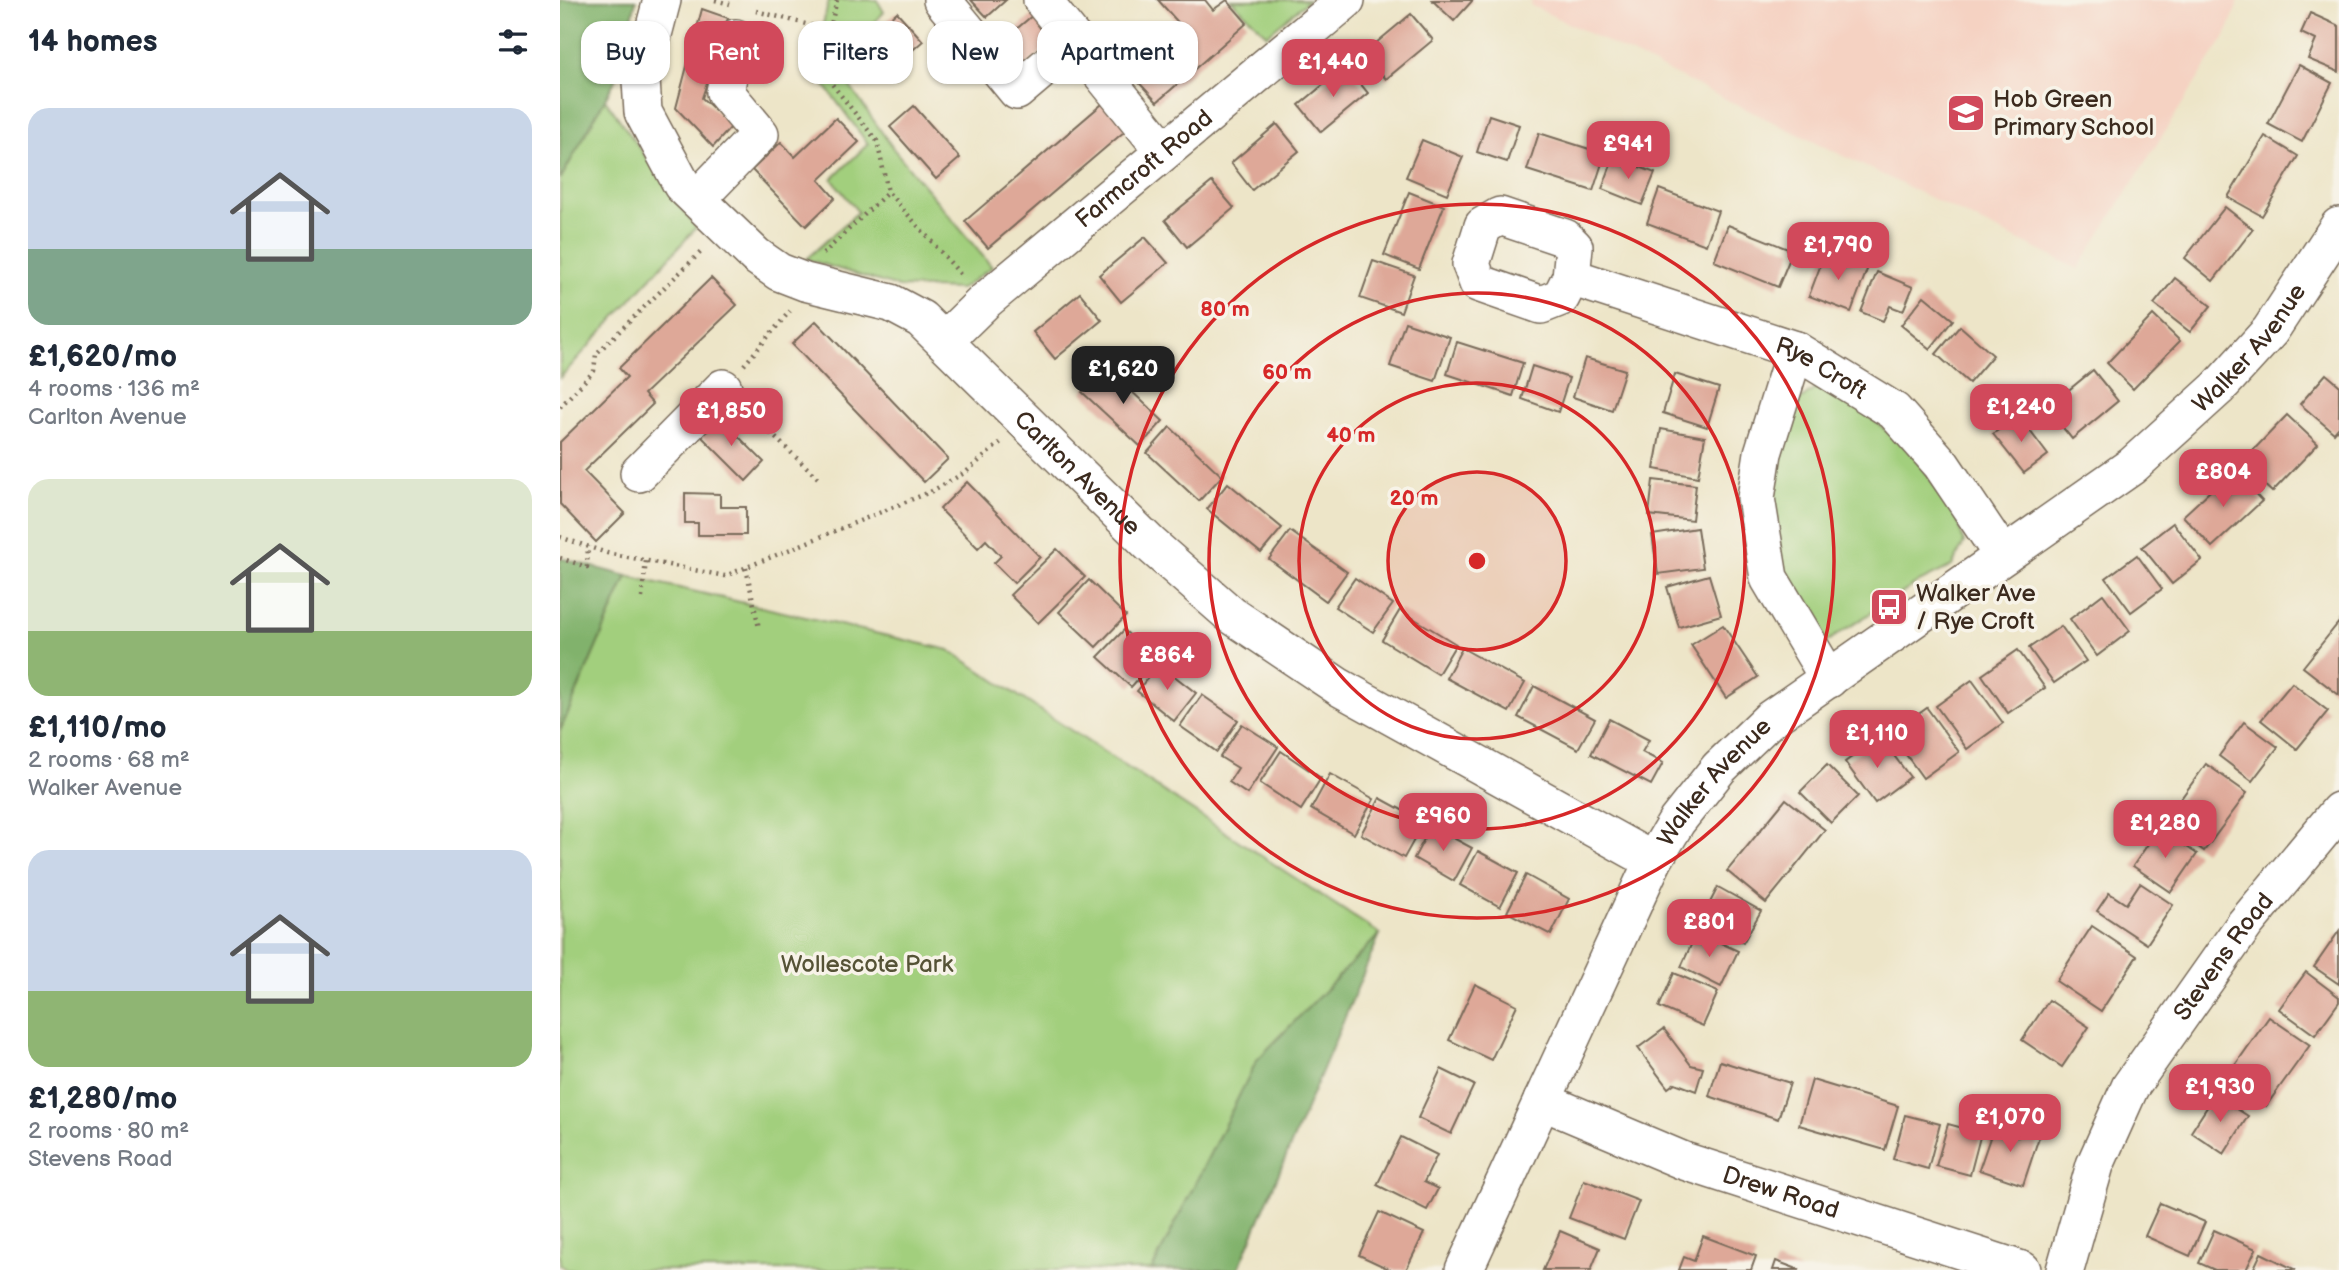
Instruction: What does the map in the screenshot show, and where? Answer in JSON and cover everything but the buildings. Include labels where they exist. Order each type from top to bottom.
[{"type":"street","name":"Carlton Avenue","points":[[662,0],[641,80],[643,113],[682,185],[757,256],[779,272],[891,303],[921,320],[1150,544],[1230,614],[1339,687],[1653,861]]},
{"type":"street","points":[[942,0],[1017,92],[1037,75]]},
{"type":"street","points":[[1042,0],[1059,21]]},
{"type":"street","name":"Farmcroft Road","points":[[944,341],[985,301],[1346,0]]},
{"type":"street","points":[[697,200],[761,134],[725,92],[727,84]]},
{"type":"street","points":[[1110,84],[1164,151]]},
{"type":"street","name":"Walker Avenue","points":[[1464,1270],[1653,861],[1677,821],[1719,768],[1769,720],[2132,466],[2218,388],[2270,331],[2339,226]]},
{"type":"street","name":"Rye Croft","points":[[1571,277],[1796,350],[1894,411],[1941,464],[2003,556]]},
{"type":"street","points":[[1796,350],[1763,453],[1756,498],[1769,578],[1829,678]]},
{"type":"street","points":[[639,473],[723,388]]},
{"type":"street","name":"Stevens Road","points":[[2065,1270],[2095,1165],[2130,1087],[2245,924],[2339,811]]},
{"type":"street","name":"Drew Road","points":[[1542,1101],[1684,1161],[2022,1270]]},
{"type":"path","points":[[832,21],[837,0]]},
{"type":"path","points":[[760,12],[798,22]]},
{"type":"path","points":[[832,84],[877,141],[888,192],[985,301]]},
{"type":"path","points":[[820,480],[723,388],[788,317],[801,280],[888,192]]},
{"type":"path","points":[[560,407],[594,371],[596,354],[727,228]]},
{"type":"path","points":[[560,537],[607,553],[725,576],[930,492],[966,472],[1025,421]]},
{"type":"path","points":[[560,558],[587,567],[588,546]]},
{"type":"path","points":[[642,598],[646,560]]},
{"type":"path","points":[[746,568],[759,628]]},
{"type":"shaded area","name":"Hob Green Primary School","points":[[1533,0],[2239,0],[2227,33],[2078,269],[1530,5]]},
{"type":"green space","points":[[560,0],[636,0],[632,21],[581,21],[581,84],[613,84],[560,180]]},
{"type":"green space","points":[[829,0],[877,0],[884,12],[876,21],[824,21]]},
{"type":"green space","points":[[1231,0],[1309,0],[1267,35]]},
{"type":"green space","points":[[824,84],[848,84],[895,151],[992,267],[961,289],[898,287],[806,259],[858,212],[832,179],[868,144]]},
{"type":"green space","points":[[605,99],[696,228],[560,378],[560,180]]},
{"type":"green space","points":[[1816,388],[1839,391],[1912,452],[1956,516],[1964,543],[1952,566],[1919,582],[1826,642],[1779,565],[1767,497],[1795,404]]},
{"type":"green space","points":[[560,558],[627,576],[560,731]]},
{"type":"green space","name":"Wollescote Park","points":[[627,576],[949,650],[1380,934],[1257,1060],[1152,1270],[567,1270],[560,1264],[560,731]]},
{"type":"green space","points":[[1380,934],[1238,1270],[1152,1270],[1257,1060]]},
{"type":"place","name":"Hob Green Primary School","points":[[1966,113]]},
{"type":"place","name":"Walker Ave / Rye Croft","points":[[1889,607]]}]
